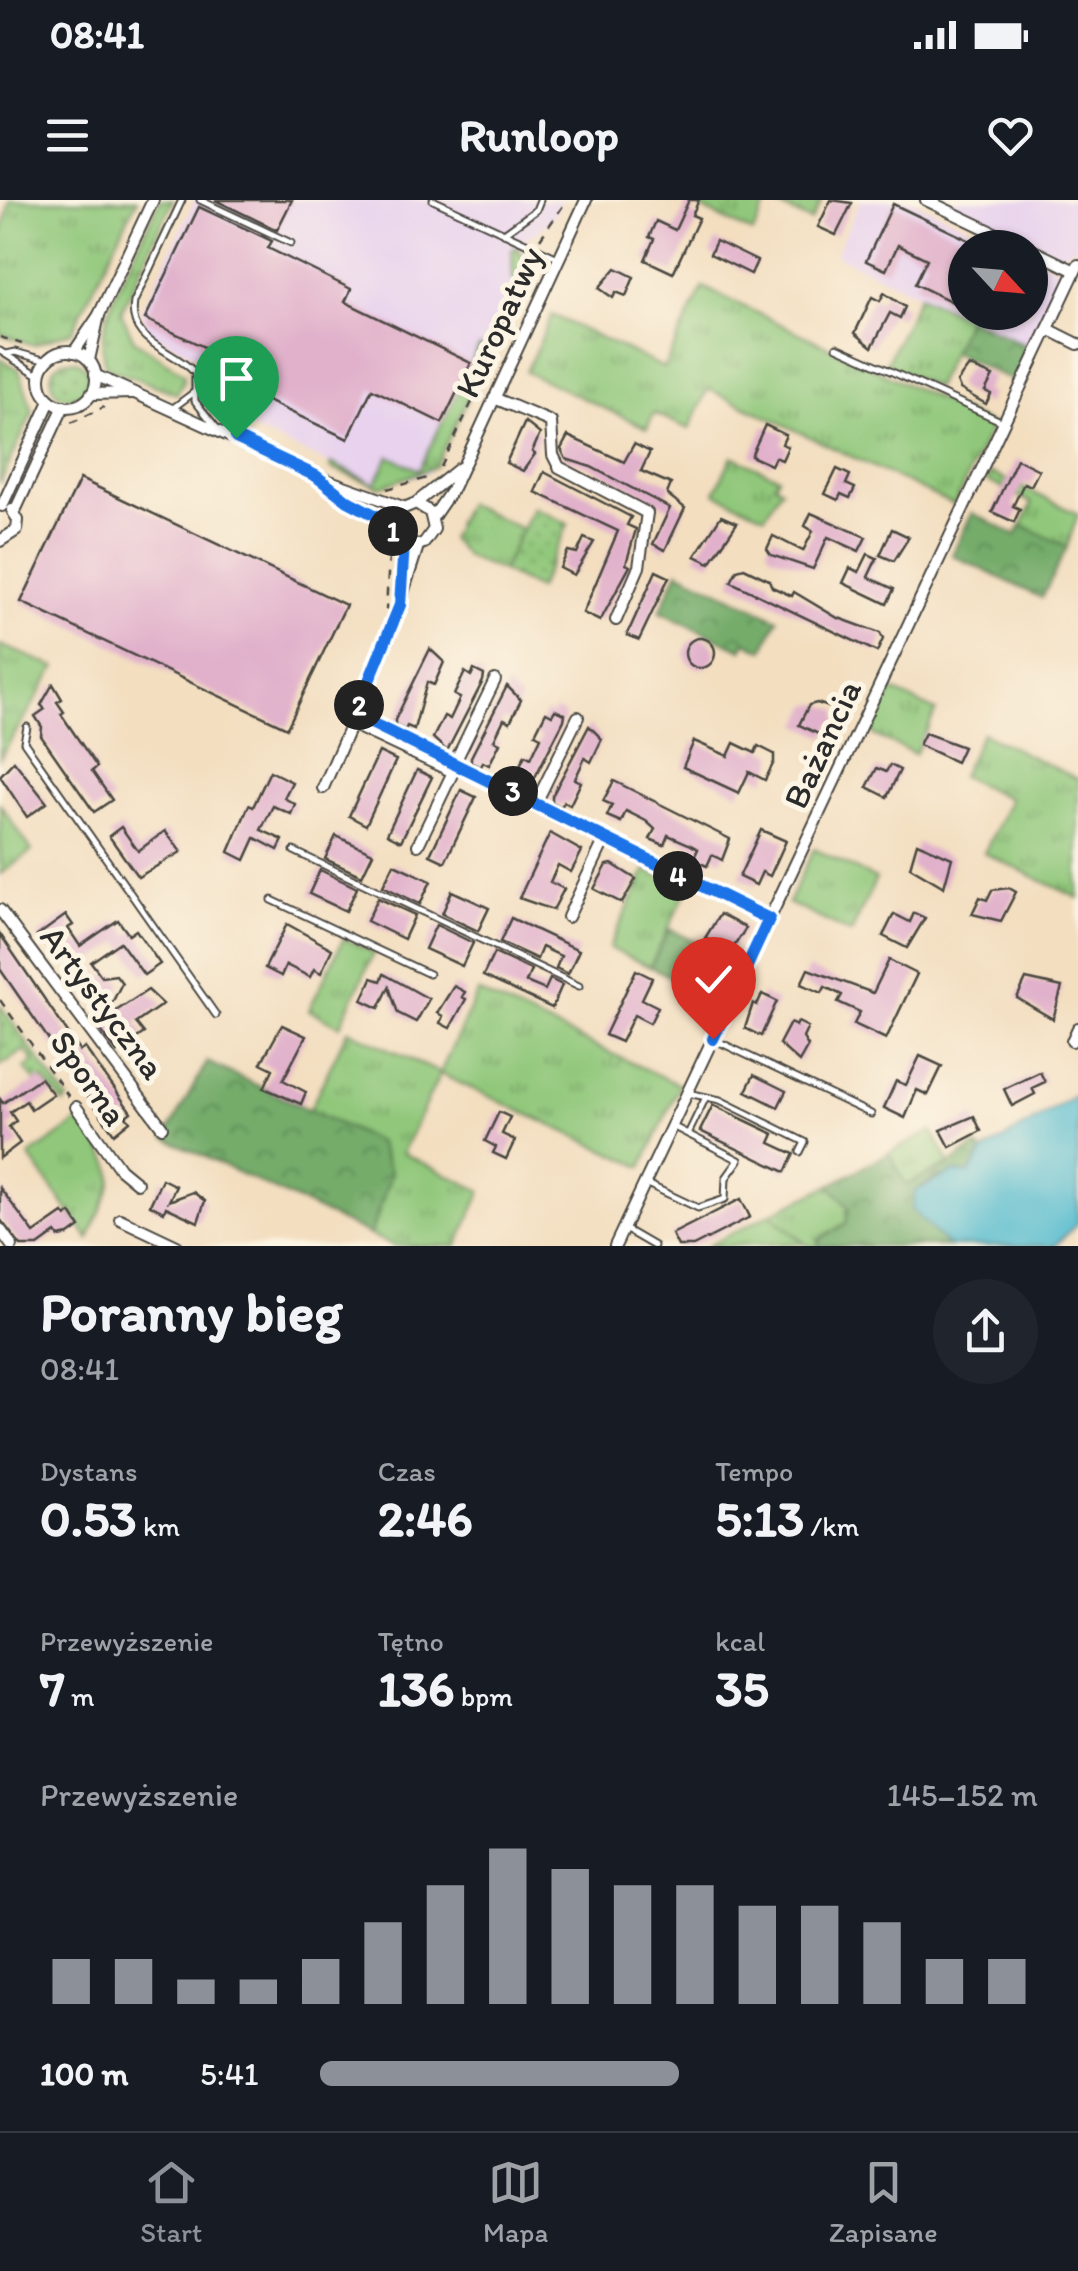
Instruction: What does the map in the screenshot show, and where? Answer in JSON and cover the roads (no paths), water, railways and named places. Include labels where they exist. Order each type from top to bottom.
[{"type":"street","points":[[74,352],[99,315],[153,200]]},
{"type":"street","name":"Kuropatwy","points":[[433,516],[453,488],[586,200]]},
{"type":"street","points":[[932,201],[991,230]]},
{"type":"street","points":[[1048,256],[1076,268]]},
{"type":"street","name":"Bażancia","points":[[1048,329],[1076,268]]},
{"type":"street","points":[[89,360],[99,315]]},
{"type":"street","points":[[1048,329],[1078,344]]},
{"type":"street","name":"Bażancia","points":[[615,1246],[1048,330]]},
{"type":"street","points":[[14,513],[1,506],[50,401],[40,376],[46,361],[61,352],[74,352],[89,360],[96,375],[133,393],[316,476],[403,506],[416,503],[433,516],[432,534],[418,546],[396,618],[323,788]]},
{"type":"street","points":[[50,401],[64,406],[81,404],[91,394],[96,375]]},
{"type":"street","points":[[91,394],[133,393]]},
{"type":"street","points":[[494,398],[551,422],[553,455],[559,467],[647,513],[639,568],[616,620]]},
{"type":"street","points":[[0,541],[20,535],[14,513],[64,406]]},
{"type":"street","name":"Kuropatwy","points":[[416,503],[461,466]]},
{"type":"street","points":[[316,476],[348,501],[392,524]]},
{"type":"street","points":[[403,506],[392,524],[395,536],[404,544],[418,546]]},
{"type":"street","points":[[400,605],[404,544]]},
{"type":"street","points":[[456,762],[495,680]]},
{"type":"street","points":[[536,803],[578,717]]},
{"type":"street","points":[[353,720],[456,762],[598,834],[604,841],[769,919]]},
{"type":"street","points":[[353,720],[452,772],[418,845]]},
{"type":"street","points":[[568,917],[604,841]]},
{"type":"street","name":"Artystyczna","points":[[0,910],[162,1127]]},
{"type":"street","points":[[1072,1041],[1078,1028]]},
{"type":"street","name":"Sporna","points":[[76,1107],[120,1169],[137,1183]]},
{"type":"street","points":[[120,1219],[177,1246]]},
{"type":"street","points":[[0,1229],[12,1246]]},
{"type":"lane","points":[[182,200],[132,314],[141,336],[195,373],[193,393],[217,429]]},
{"type":"lane","points":[[200,200],[292,243]]},
{"type":"lane","points":[[434,200],[559,258]]},
{"type":"lane","points":[[504,233],[536,210],[540,200]]},
{"type":"lane","points":[[838,346],[1002,422]]},
{"type":"lane","points":[[3,353],[15,352],[46,361]]},
{"type":"lane","points":[[3,353],[40,376]]},
{"type":"lane","points":[[173,408],[193,393]]},
{"type":"lane","points":[[27,727],[24,742],[216,1015]]},
{"type":"lane","points":[[294,852],[579,986]]},
{"type":"lane","points":[[272,900],[429,974]]},
{"type":"lane","points":[[713,1039],[872,1114]]},
{"type":"lane","points":[[688,1093],[720,1100],[805,1142],[800,1152]]},
{"type":"lane","points":[[688,1134],[705,1099]]},
{"type":"lane","points":[[645,1183],[698,1208],[725,1199],[726,1178],[739,1160],[672,1126]]},
{"type":"lane","points":[[623,1228],[654,1246]]},
{"type":"water","points":[[1078,1094],[1078,1223],[1055,1246],[948,1246],[912,1210],[915,1191],[954,1172],[969,1174],[983,1152]]}]
